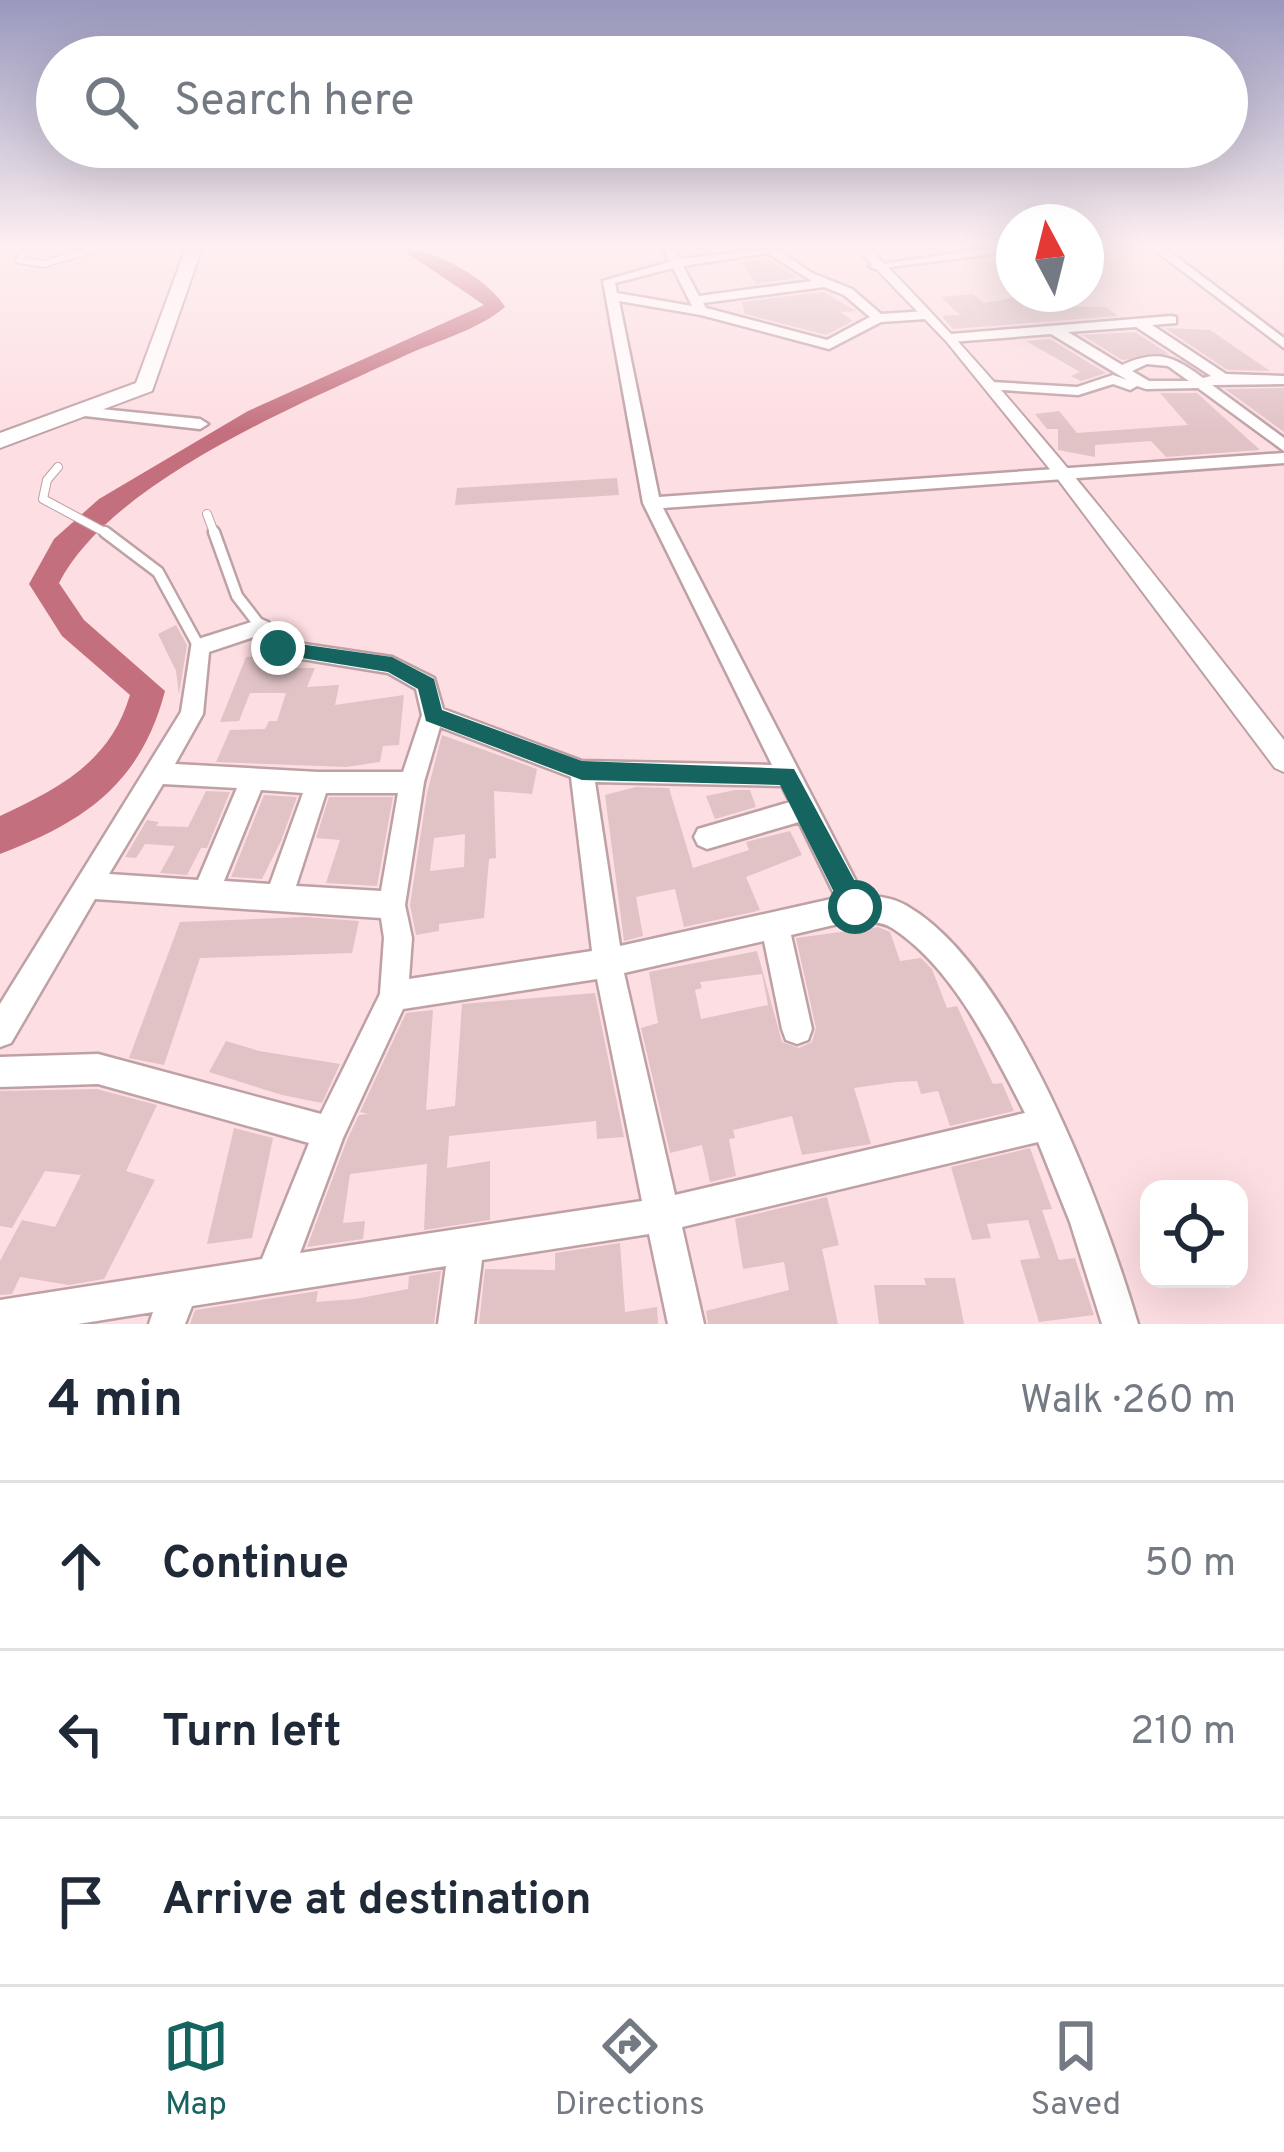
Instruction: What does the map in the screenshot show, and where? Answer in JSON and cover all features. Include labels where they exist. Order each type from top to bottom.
[{"type":"main road","points":[[0,441],[145,387],[152,379],[174,310]]},
{"type":"street","points":[[614,310],[652,503],[855,907]]},
{"type":"street","points":[[715,310],[829,345],[878,318],[926,316]]},
{"type":"street","points":[[869,310],[878,318]]},
{"type":"street","points":[[920,310],[951,338],[1064,474],[1284,760]]},
{"type":"street","points":[[1239,310],[1284,344]]},
{"type":"street","points":[[951,338],[1171,320]]},
{"type":"street","points":[[1139,323],[1223,378]]},
{"type":"street","points":[[1051,328],[1146,385]]},
{"type":"street","points":[[1122,370],[1145,360],[1165,359],[1284,446]]},
{"type":"street","points":[[991,386],[1078,391],[1106,379],[1146,385],[1223,378],[1284,380]]},
{"type":"street","points":[[80,412],[200,424]]},
{"type":"street","points":[[652,503],[1284,458]]},
{"type":"street","points":[[0,1032],[192,714],[199,647],[261,627],[278,648],[392,665],[427,684],[433,715],[412,782],[392,905],[398,938],[394,996],[329,1132],[274,1274]]},
{"type":"street","points":[[433,715],[582,771],[786,776]]},
{"type":"street","points":[[582,771],[608,963],[666,1214],[686,1324]]},
{"type":"street","points":[[160,773],[318,783],[412,782]]},
{"type":"street","points":[[207,891],[253,779]]},
{"type":"street","points":[[279,897],[318,783]]},
{"type":"street","points":[[707,837],[804,809]]},
{"type":"street","points":[[90,886],[392,905]]},
{"type":"street","points":[[394,996],[608,963],[855,907],[896,914],[935,946],[988,1018],[1048,1124],[1120,1324]]},
{"type":"street","points":[[775,927],[797,1029]]},
{"type":"street","points":[[0,1072],[98,1070],[329,1132]]},
{"type":"street","points":[[0,1318],[173,1307],[274,1274],[666,1214],[1048,1124]]},
{"type":"street","points":[[456,1324],[467,1244]]},
{"type":"lane","points":[[58,467],[47,481],[43,499],[65,513],[92,521],[156,570],[178,605],[188,635],[199,647]]},
{"type":"lane","points":[[208,514],[237,596],[261,627]]},
{"type":"building","points":[[744,310],[856,311],[840,312],[853,321],[826,335],[745,314]]},
{"type":"building","points":[[954,310],[1110,310],[1118,316],[953,329],[942,316],[960,315]]},
{"type":"building","points":[[1165,328],[1210,330],[1270,371],[1227,370]]},
{"type":"building","points":[[1135,332],[1169,354],[1122,360],[1082,335]]},
{"type":"building","points":[[1050,339],[1106,373],[1081,381],[1071,376],[1080,372],[1026,341]]},
{"type":"building","points":[[1284,388],[1284,432],[1225,389]]},
{"type":"building","points":[[1160,393],[1197,393],[1260,450],[1166,457],[1151,441],[1095,445],[1095,457],[1058,450],[1058,429],[1047,429],[1035,414],[1059,411],[1077,433],[1188,425]]},
{"type":"building","points":[[617,478],[619,495],[455,505],[457,488]]},
{"type":"building","points":[[176,625],[187,645],[179,694],[176,671],[158,634]]},
{"type":"building","points":[[267,656],[265,668],[315,668],[307,687],[339,685],[335,705],[404,695],[399,745],[383,746],[380,762],[346,767],[216,762],[230,730],[265,729],[269,721],[277,721],[286,693],[250,693],[239,721],[220,722],[246,657]]},
{"type":"building","points":[[442,735],[537,769],[532,794],[494,791],[496,858],[489,859],[484,918],[439,924],[439,931],[416,935],[410,905],[427,793]],"holes":[[[465,834],[464,867],[430,871],[434,838]]]},
{"type":"building","points":[[636,787],[669,788],[693,868],[749,850],[746,842],[790,831],[802,855],[746,877],[760,910],[753,912],[684,927],[675,889],[636,897],[643,936],[624,941],[605,795]]},
{"type":"building","points":[[750,790],[756,807],[715,819],[706,796]]},
{"type":"building","points":[[206,791],[230,792],[207,848],[201,848],[187,875],[160,873],[175,846],[145,844],[136,858],[125,857],[147,820],[159,822],[156,826],[188,827]]},
{"type":"building","points":[[264,795],[297,797],[262,879],[231,877]]},
{"type":"building","points":[[329,797],[393,797],[377,886],[326,883],[340,840],[316,838]]},
{"type":"building","points":[[305,917],[359,921],[352,953],[200,958],[164,1065],[129,1058],[180,922]]},
{"type":"building","points":[[878,927],[890,932],[900,961],[921,958],[932,969],[947,1008],[957,1006],[993,1084],[1002,1083],[1014,1111],[950,1126],[938,1091],[921,1094],[917,1081],[896,1082],[854,1088],[871,1144],[802,1155],[792,1116],[733,1130],[735,1138],[729,1139],[736,1176],[710,1182],[702,1145],[670,1153],[641,1028],[658,1023],[649,972],[757,951],[782,1042],[799,1048],[812,1042],[816,1028],[796,938]],"holes":[[[762,974],[768,1005],[701,1019],[695,990],[702,988],[700,982]]]},
{"type":"building","points":[[595,993],[624,1137],[597,1139],[596,1121],[449,1136],[447,1168],[490,1161],[490,1220],[424,1230],[427,1164],[350,1174],[343,1223],[365,1221],[363,1239],[307,1247],[347,1140],[359,1115],[368,1114],[360,1112],[406,1013],[433,1010],[426,1110],[455,1106],[462,1004]]},
{"type":"building","points":[[226,1041],[340,1064],[322,1103],[282,1095],[209,1072]]},
{"type":"building","points":[[97,1089],[157,1105],[126,1171],[155,1180],[104,1279],[69,1285],[20,1277],[12,1294],[0,1295],[0,1261],[22,1220],[55,1227],[81,1175],[45,1171],[12,1228],[0,1226],[0,1091]]},
{"type":"building","points":[[234,1128],[273,1138],[252,1238],[207,1244]]},
{"type":"building","points":[[1030,1148],[1052,1209],[1042,1210],[1059,1260],[1075,1258],[1094,1315],[1039,1322],[1020,1260],[1040,1258],[1028,1220],[987,1224],[991,1238],[972,1240],[951,1167]]},
{"type":"building","points":[[827,1197],[839,1245],[822,1249],[838,1324],[708,1324],[706,1311],[789,1290],[784,1262],[743,1269],[735,1219]]},
{"type":"building","points":[[620,1243],[625,1312],[657,1307],[658,1324],[479,1324],[485,1269],[555,1270],[555,1253]]},
{"type":"building","points":[[441,1271],[434,1324],[190,1324],[195,1310],[318,1291],[316,1302],[355,1299],[408,1289],[409,1276]]},
{"type":"building","points":[[924,1278],[955,1278],[964,1324],[879,1324],[874,1285],[926,1285]]},
{"type":"waterway","points":[[0,836],[75,798],[113,767],[140,722],[148,691],[73,628],[44,584],[64,546],[109,505],[256,416],[489,310]]},
{"type":"route","points":[[278,648],[392,665],[427,684],[433,715],[582,771],[786,776],[855,907]]}]
